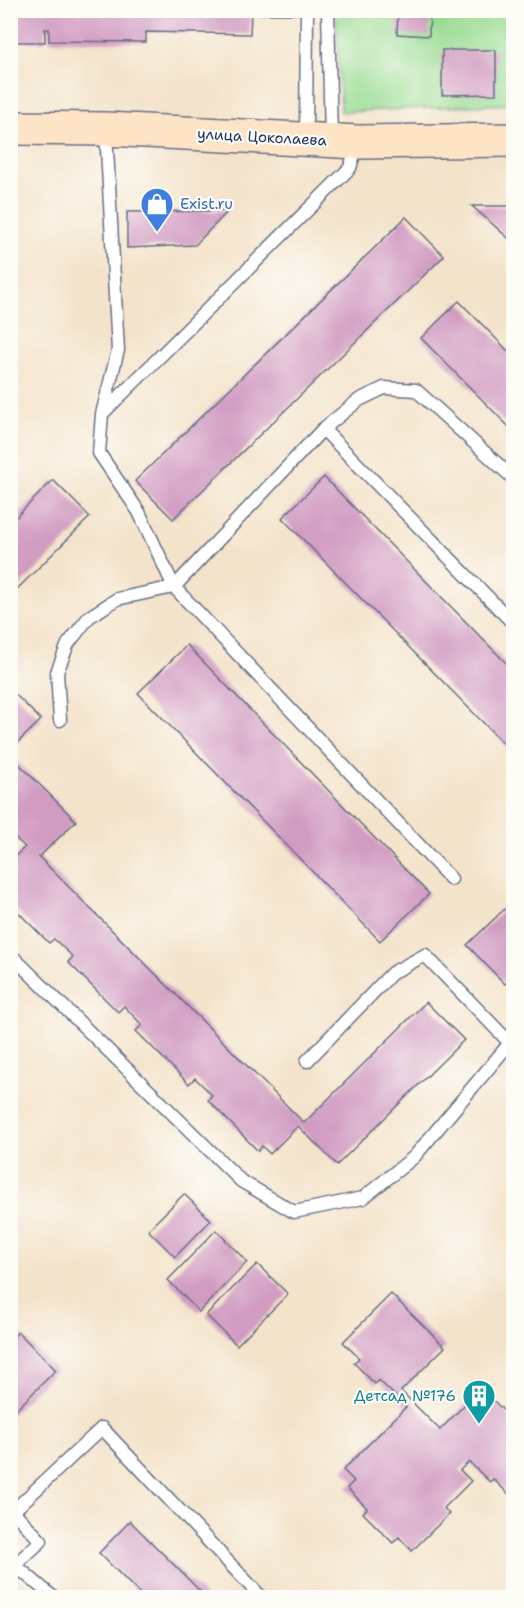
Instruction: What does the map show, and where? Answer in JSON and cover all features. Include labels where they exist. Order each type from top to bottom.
[{"type":"street","name":"улица Цоколаева","points":[[10,128],[106,129],[331,141],[513,140]]},
{"type":"lane","points":[[102,414],[350,168],[331,141],[307,10]]},
{"type":"lane","points":[[328,10],[331,141]]},
{"type":"lane","points":[[106,129],[118,350],[102,414],[99,453],[139,512],[174,587],[451,879]]},
{"type":"lane","points":[[60,720],[57,672],[68,644],[89,617],[117,599],[174,587],[323,429],[359,400],[384,388],[416,390],[513,479]]},
{"type":"lane","points":[[323,429],[513,624]]},
{"type":"lane","points":[[10,954],[241,1181],[294,1212],[363,1198],[414,1157],[511,1040],[425,955],[392,973],[307,1061]]},
{"type":"lane","points":[[54,1598],[15,1565],[41,1541],[13,1510],[102,1428],[262,1598]]},
{"type":"green space","points":[[336,11],[513,11],[513,104],[341,112]]},
{"type":"building","points":[[20,10],[299,10],[299,14],[251,14],[250,34],[146,32],[146,42],[49,41],[49,29],[45,29],[45,42],[10,42],[10,13],[20,13]]},
{"type":"building","points":[[398,10],[430,10],[429,36],[397,34]]},
{"type":"building","points":[[442,50],[496,50],[496,94],[442,95]]},
{"type":"building","points":[[472,206],[514,206],[514,243]]},
{"type":"building","points":[[228,211],[195,245],[127,248],[127,212]]},
{"type":"building","points":[[406,217],[444,256],[173,519],[135,481]]},
{"type":"building","points":[[10,231],[16,231],[15,267],[10,267]]},
{"type":"building","points":[[459,301],[514,357],[514,432],[421,338]]},
{"type":"building","points":[[324,477],[514,671],[514,754],[282,518]]},
{"type":"building","points":[[53,480],[90,517],[10,596],[10,523]]},
{"type":"building","points":[[187,645],[429,894],[380,941],[138,693]]},
{"type":"building","points":[[10,689],[41,720],[10,750]]},
{"type":"building","points":[[10,755],[76,821],[39,857],[304,1123],[426,1002],[464,1040],[337,1165],[298,1126],[270,1154],[262,1146],[258,1151],[208,1100],[212,1095],[195,1078],[189,1084],[136,1031],[142,1025],[124,1006],[118,1012],[68,962],[73,957],[54,939],[49,943],[10,904],[10,861],[25,847],[10,833]]},
{"type":"building","points":[[514,900],[514,976],[505,984],[467,945]]},
{"type":"building","points":[[184,1194],[211,1220],[175,1257],[148,1230]]},
{"type":"building","points":[[216,1230],[247,1262],[199,1312],[168,1280]]},
{"type":"building","points":[[257,1264],[288,1294],[237,1345],[206,1315]]},
{"type":"building","name":"Детсад №176","points":[[391,1294],[445,1347],[401,1391],[440,1430],[481,1388],[514,1421],[514,1499],[493,1479],[490,1482],[469,1462],[460,1470],[471,1481],[444,1508],[449,1514],[412,1551],[399,1537],[393,1543],[363,1513],[367,1508],[347,1488],[354,1481],[343,1470],[406,1407],[379,1380],[375,1384],[354,1363],[359,1358],[343,1342]]},
{"type":"building","points":[[18,1332],[56,1370],[10,1416],[10,1340]]},
{"type":"building","points":[[130,1521],[207,1598],[144,1598],[99,1553]]},
{"type":"place","name":"Exist.ru","points":[[157,233]]},
{"type":"place","name":"Детсад №176","points":[[479,1425]]}]
